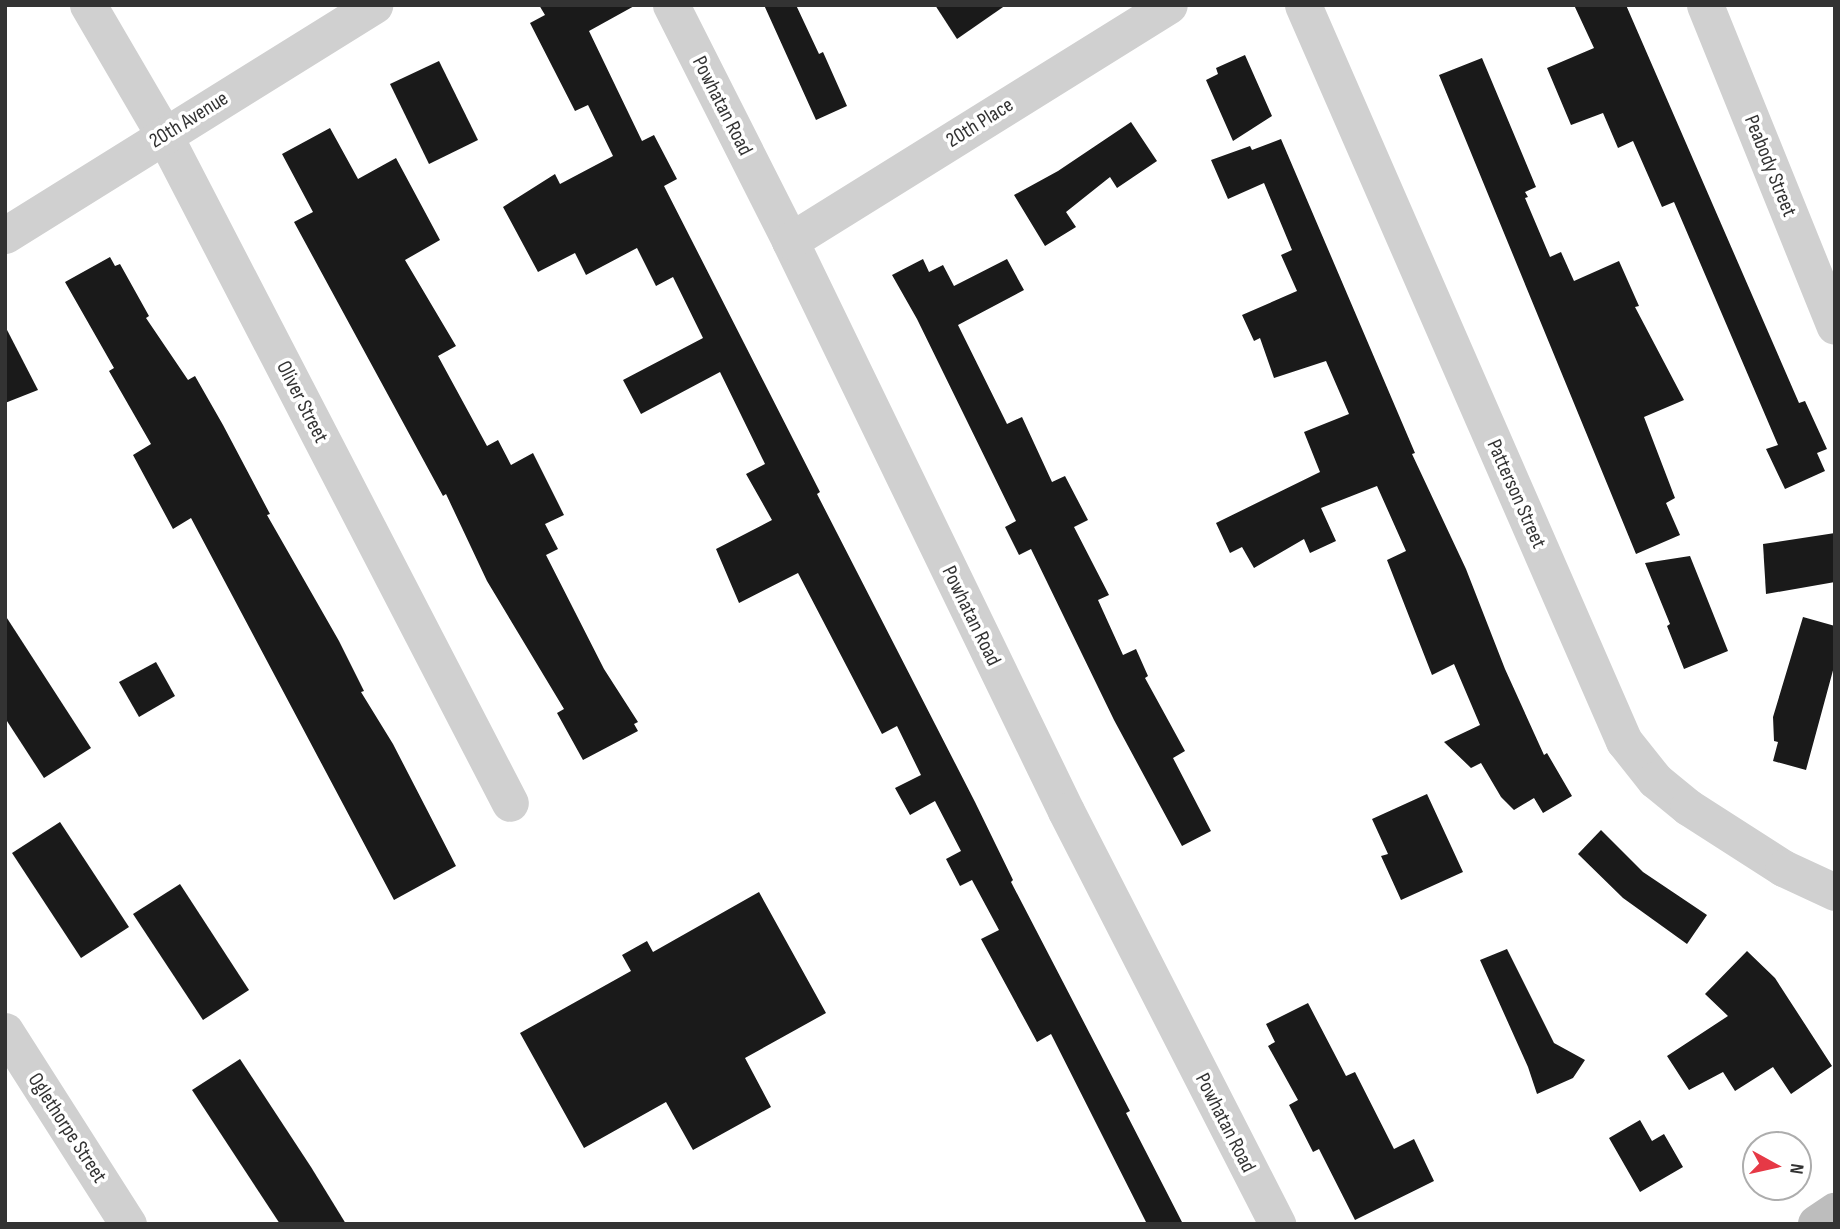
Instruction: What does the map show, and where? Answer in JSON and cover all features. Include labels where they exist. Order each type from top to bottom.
[{"type":"main road","points":[[1817,1224],[1835,1212]]},
{"type":"street","name":"Oliver Street","points":[[88,5],[164,135],[510,803]]},
{"type":"street","name":"20th Avenue","points":[[5,235],[373,5]]},
{"type":"street","name":"Powhatan Road","points":[[671,5],[790,241],[1066,811],[1277,1224]]},
{"type":"street","name":"20th Place","points":[[790,241],[1169,5]]},
{"type":"street","name":"Patterson Street","points":[[1303,5],[1624,741],[1655,780],[1688,807],[1783,868],[1835,892]]},
{"type":"street","name":"Peabody Street","points":[[1705,5],[1835,326]]},
{"type":"street","name":"Oglethorpe Street","points":[[5,1031],[128,1224]]},
{"type":"building","points":[[539,5],[636,5],[589,31],[642,141],[654,135],[677,179],[664,186],[820,492],[817,494],[975,802],[1013,880],[1011,882],[1130,1111],[1126,1113],[1183,1224],[1147,1224],[1051,1034],[1037,1042],[981,939],[999,930],[972,880],[960,886],[946,859],[961,851],[935,801],[910,815],[895,788],[921,775],[897,726],[882,734],[798,573],[739,603],[716,549],[772,520],[746,474],[765,464],[720,372],[641,414],[623,380],[703,338],[673,277],[656,286],[637,248],[586,275],[575,253],[538,272],[503,207],[555,174],[560,184],[613,156],[588,105],[575,111],[530,23],[545,15]]},
{"type":"building","points":[[764,5],[796,5],[819,54],[823,52],[847,106],[816,120]]},
{"type":"building","points":[[935,5],[1006,5],[957,39]]},
{"type":"building","points":[[1574,5],[1626,5],[1799,403],[1805,401],[1827,449],[1817,453],[1825,471],[1785,489],[1766,449],[1778,445],[1674,202],[1662,207],[1633,141],[1618,148],[1603,113],[1571,125],[1547,68],[1594,48]]},
{"type":"building","points":[[1245,55],[1272,116],[1233,141],[1206,80],[1218,74],[1216,68]]},
{"type":"building","points":[[1482,58],[1536,187],[1525,192],[1528,197],[1525,198],[1550,257],[1561,252],[1574,281],[1619,261],[1639,306],[1635,307],[1684,400],[1644,417],[1675,498],[1666,503],[1680,535],[1636,554],[1439,75]]},
{"type":"building","points":[[439,61],[478,140],[429,164],[390,84]]},
{"type":"building","points":[[1131,122],[1157,161],[1117,188],[1110,177],[1066,212],[1076,227],[1045,246],[1014,195],[1058,171]]},
{"type":"building","points":[[330,128],[358,179],[396,158],[440,240],[405,260],[456,346],[438,356],[487,446],[498,440],[511,465],[533,453],[564,515],[545,524],[558,549],[546,555],[604,669],[638,722],[634,724],[638,731],[583,760],[557,713],[564,709],[487,581],[446,494],[443,496],[294,222],[313,212],[282,154]]},
{"type":"building","points":[[1281,139],[1415,453],[1412,454],[1466,569],[1505,669],[1544,755],[1547,753],[1572,796],[1543,813],[1534,798],[1514,810],[1501,797],[1481,763],[1471,768],[1444,742],[1480,725],[1454,664],[1432,675],[1387,560],[1406,551],[1377,486],[1321,508],[1336,541],[1310,553],[1304,539],[1254,568],[1242,547],[1230,553],[1216,523],[1320,472],[1304,432],[1349,414],[1326,361],[1274,378],[1260,338],[1254,341],[1242,315],[1297,291],[1281,255],[1292,250],[1264,183],[1228,199],[1211,160],[1250,146],[1252,150]]},
{"type":"building","points":[[110,257],[115,266],[120,264],[149,316],[146,318],[188,380],[195,376],[223,425],[270,514],[267,515],[339,641],[364,691],[361,692],[393,744],[456,866],[394,900],[191,518],[173,529],[133,455],[151,444],[109,371],[114,368],[65,282]]},
{"type":"building","points":[[923,259],[929,272],[943,265],[954,286],[1007,259],[1024,290],[958,325],[1007,424],[1022,417],[1052,482],[1065,476],[1088,520],[1074,527],[1109,595],[1098,600],[1123,655],[1136,649],[1148,676],[1145,678],[1185,751],[1173,758],[1211,831],[1182,846],[1114,720],[1031,549],[1019,555],[1005,527],[1016,521],[917,319],[892,275]]},
{"type":"building","points":[[5,326],[38,390],[5,403]]},
{"type":"building","points":[[1835,533],[1835,582],[1766,594],[1763,544]]},
{"type":"building","points":[[1690,556],[1728,651],[1684,669],[1667,626],[1670,624],[1645,563]]},
{"type":"building","points":[[5,615],[91,748],[44,778],[5,718]]},
{"type":"building","points":[[1803,617],[1835,626],[1835,663],[1806,770],[1773,761],[1778,742],[1774,741],[1773,717]]},
{"type":"building","points":[[156,662],[175,696],[139,717],[119,682]]},
{"type":"building","points":[[1427,794],[1463,872],[1401,900],[1381,856],[1388,854],[1372,819]]},
{"type":"building","points":[[60,822],[129,927],[81,958],[12,853]]},
{"type":"building","points":[[1601,830],[1643,872],[1707,915],[1687,944],[1623,898],[1578,854]]},
{"type":"building","points":[[180,884],[249,990],[203,1020],[133,914]]},
{"type":"building","points":[[759,892],[826,1013],[745,1058],[771,1107],[693,1150],[666,1102],[584,1148],[520,1033],[631,971],[622,955],[647,941],[653,952]]},
{"type":"building","points":[[1507,949],[1554,1043],[1585,1060],[1573,1078],[1537,1094],[1528,1067],[1480,960]]},
{"type":"building","points":[[1747,951],[1775,978],[1832,1066],[1791,1094],[1773,1067],[1735,1091],[1723,1072],[1689,1090],[1667,1056],[1728,1016],[1705,994]]},
{"type":"building","points":[[1308,1003],[1346,1076],[1355,1072],[1394,1149],[1414,1139],[1434,1181],[1355,1220],[1319,1149],[1313,1152],[1289,1105],[1298,1100],[1268,1046],[1275,1042],[1266,1024]]},
{"type":"building","points":[[240,1059],[346,1224],[280,1224],[192,1090]]},
{"type":"building","points":[[1640,1120],[1652,1141],[1664,1134],[1683,1167],[1640,1192],[1609,1138]]}]
